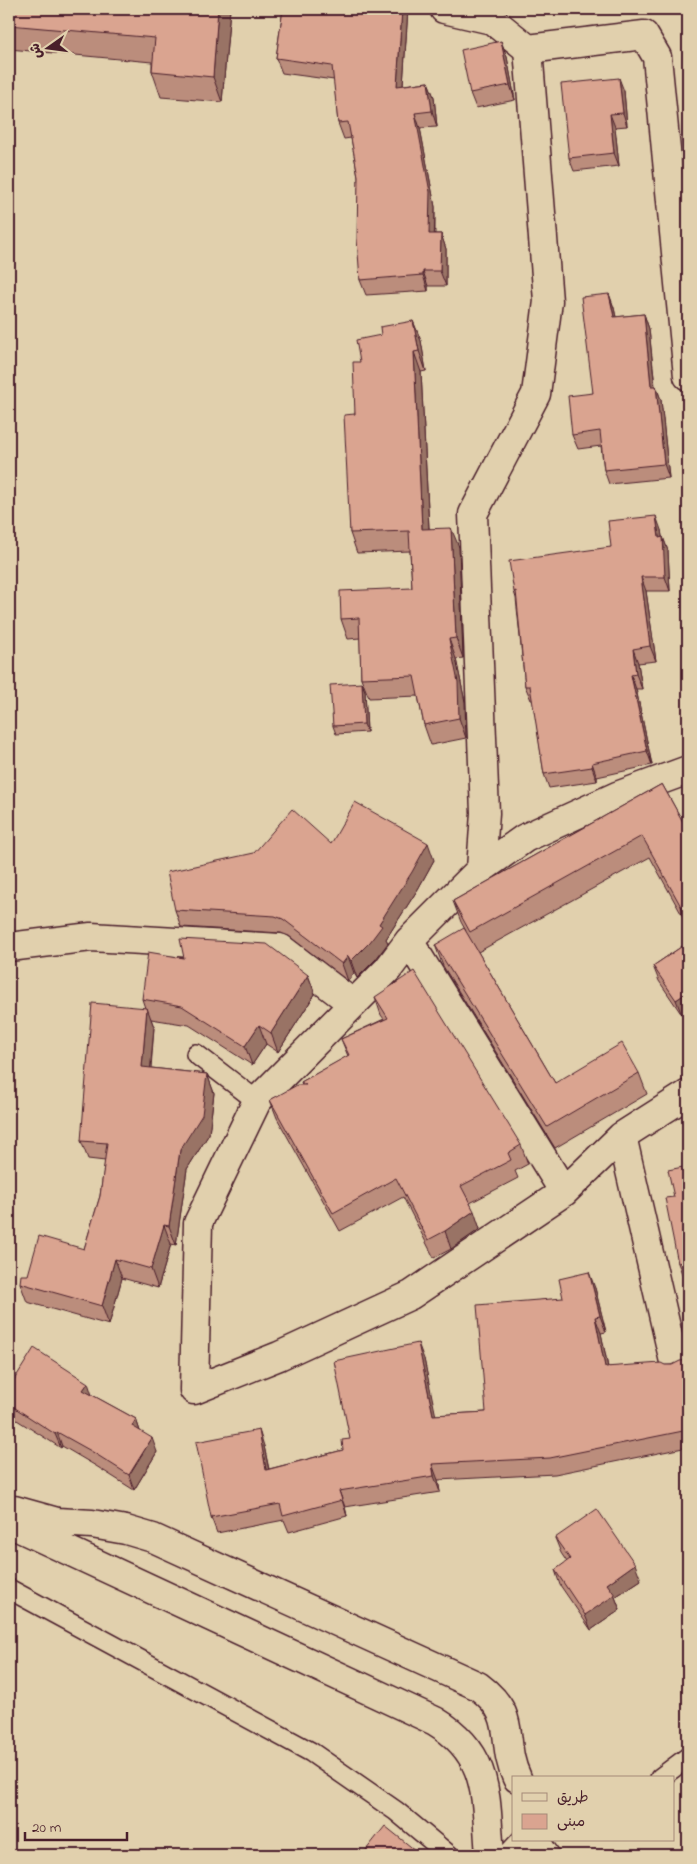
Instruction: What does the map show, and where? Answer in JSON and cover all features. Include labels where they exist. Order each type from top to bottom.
[{"type":"street","points":[[444,9],[492,20],[528,48],[644,35],[657,57],[688,376]]},
{"type":"street","points":[[481,869],[485,813],[473,514],[536,394],[548,301],[528,48]]},
{"type":"street","points":[[688,770],[617,796],[525,838],[481,869],[409,941],[388,969],[352,1003],[257,1101],[198,1223],[194,1390],[279,1356],[411,1295],[564,1192],[622,1136],[688,1094]]},
{"type":"street","points":[[9,947],[91,937],[280,948],[352,1003]]},
{"type":"street","points":[[409,941],[564,1192]]},
{"type":"street","points":[[622,1136],[676,1366]]},
{"type":"street","points":[[9,1508],[57,1522],[92,1524],[126,1530],[153,1538],[478,1686],[490,1695],[506,1720],[512,1765],[516,1776]]},
{"type":"street","points":[[9,1523],[450,1730],[464,1743],[474,1759],[481,1777],[485,1795],[490,1855]]},
{"type":"street","points":[[513,1855],[524,1842]]},
{"type":"lane","points":[[196,1054],[257,1101]]},
{"type":"lane","points":[[9,1589],[311,1752],[396,1811],[449,1855]]},
{"type":"lane","points":[[663,1776],[688,1757]]},
{"type":"lane","points":[[541,1842],[550,1855]]},
{"type":"building","points":[[9,9],[218,9],[213,77],[152,71],[155,38],[9,25]]},
{"type":"building","points":[[283,9],[402,9],[397,86],[428,82],[432,111],[415,113],[430,192],[429,234],[441,234],[440,271],[423,271],[423,275],[360,280],[357,239],[358,176],[348,122],[338,123],[332,66],[276,58]]},
{"type":"building","points":[[501,41],[510,85],[470,93],[461,50]]},
{"type":"building","points":[[619,78],[623,113],[610,114],[614,153],[569,158],[561,84]]},
{"type":"building","points":[[609,294],[614,317],[644,314],[651,386],[656,386],[664,464],[604,470],[600,431],[572,435],[568,396],[593,393],[581,297]]},
{"type":"building","points":[[413,321],[419,351],[414,352],[422,529],[451,528],[456,638],[449,639],[458,682],[459,718],[424,725],[414,676],[361,678],[359,618],[341,619],[340,591],[412,588],[409,531],[350,533],[344,415],[355,414],[353,362],[360,362],[356,340],[381,335],[380,327]]},
{"type":"building","points":[[656,516],[659,538],[663,537],[665,577],[641,577],[650,646],[633,649],[636,674],[631,675],[647,751],[592,763],[592,767],[544,774],[530,686],[525,686],[516,591],[514,592],[509,561],[611,547],[608,521]]},
{"type":"building","points":[[362,683],[364,724],[333,726],[330,685]]},
{"type":"building","points":[[662,784],[688,831],[688,919],[642,836],[470,932],[453,901]]},
{"type":"building","points":[[355,802],[428,843],[379,924],[382,926],[370,942],[351,961],[348,956],[342,964],[283,919],[275,916],[175,910],[167,872],[254,853],[292,809],[331,844]]},
{"type":"building","points":[[464,928],[555,1083],[622,1043],[639,1073],[547,1127],[435,945]]},
{"type":"building","points":[[180,939],[267,944],[308,975],[271,1033],[259,1025],[245,1046],[182,1006],[142,999],[148,952],[184,958]]},
{"type":"building","points":[[684,945],[688,951],[688,992],[676,1000],[653,966]]},
{"type":"building","points":[[414,971],[521,1145],[508,1153],[511,1160],[461,1186],[474,1211],[428,1240],[396,1178],[333,1213],[270,1100],[297,1085],[306,1085],[301,1082],[349,1055],[341,1039],[388,1018],[375,997]]},
{"type":"building","points":[[92,1003],[147,1008],[142,1067],[207,1074],[202,1115],[180,1150],[169,1226],[164,1225],[151,1269],[115,1259],[102,1306],[20,1283],[21,1275],[28,1275],[39,1236],[84,1249],[100,1196],[107,1143],[81,1141]]},
{"type":"building","points":[[688,1166],[688,1261],[678,1263],[665,1198],[674,1197],[668,1170]]},
{"type":"building","points":[[589,1272],[600,1316],[595,1317],[605,1367],[661,1363],[672,1365],[688,1360],[688,1430],[550,1458],[432,1464],[434,1476],[339,1491],[342,1500],[283,1516],[280,1504],[211,1517],[196,1442],[259,1430],[266,1470],[343,1450],[342,1440],[350,1439],[334,1361],[418,1343],[433,1415],[486,1412],[477,1305],[563,1298],[559,1279]]},
{"type":"building","points":[[34,1348],[88,1383],[83,1390],[136,1419],[132,1426],[152,1438],[129,1475],[57,1432],[55,1434],[9,1404],[9,1388]]},
{"type":"building","points":[[597,1509],[635,1564],[607,1584],[615,1595],[585,1615],[555,1570],[570,1559],[555,1538]]},
{"type":"building","points":[[385,1826],[421,1855],[362,1855]]}]
